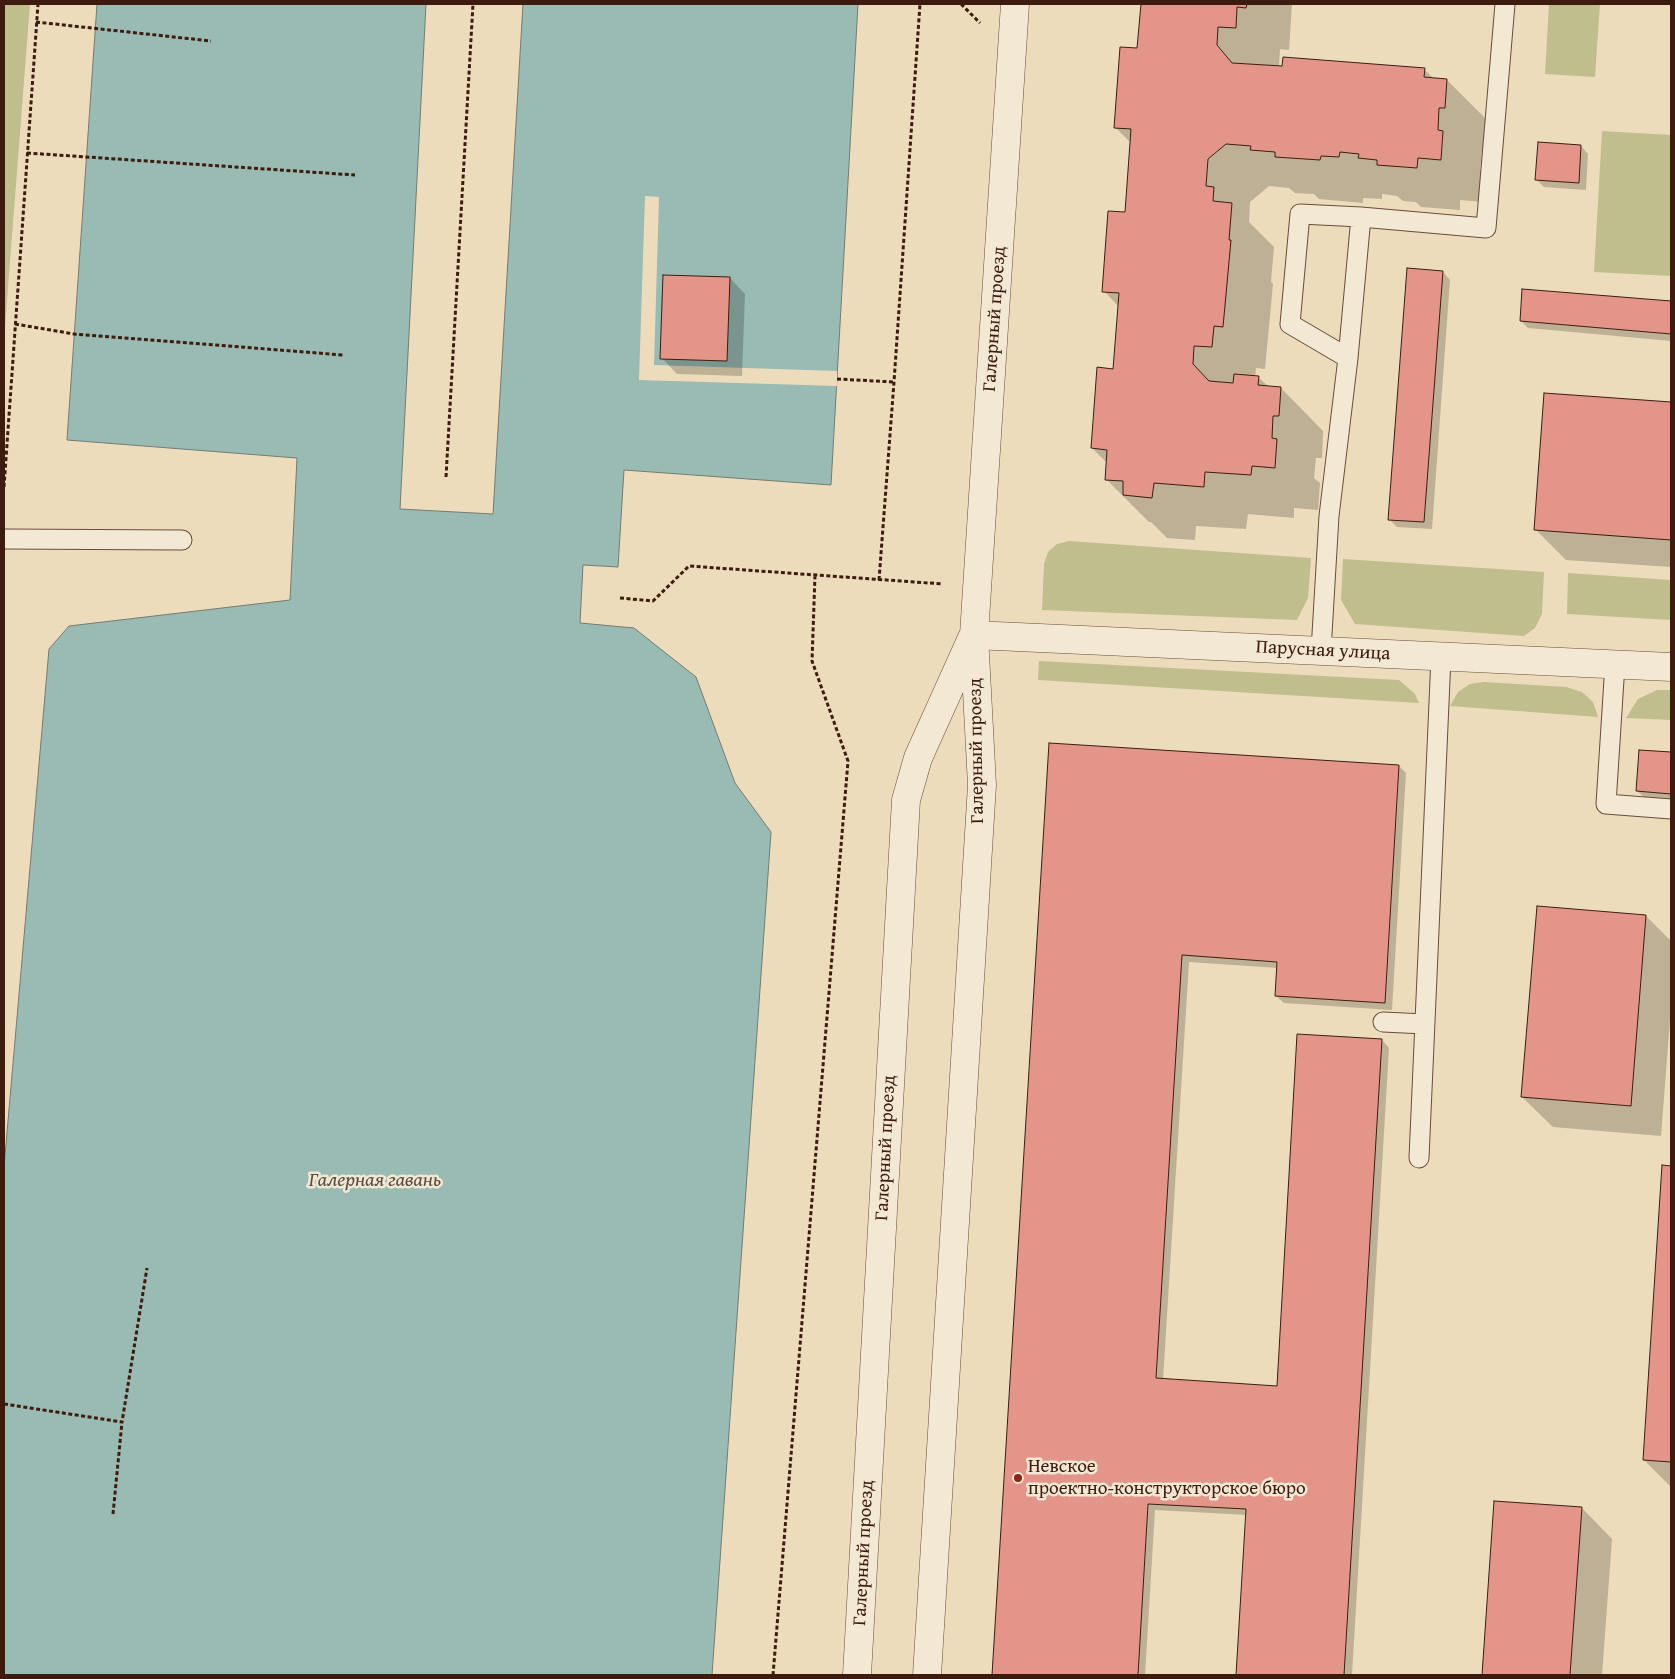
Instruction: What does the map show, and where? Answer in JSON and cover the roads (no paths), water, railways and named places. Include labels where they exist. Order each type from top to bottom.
[{"type":"street","name":"Галерный проезд","points":[[927,1675],[982,785],[974,635],[1016,4]]},
{"type":"street","name":"Галерный проезд","points":[[857,1675],[906,800],[918,758],[974,635]]},
{"type":"street","name":"Парусная улица","points":[[974,635],[1671,667]]},
{"type":"lane","points":[[1348,358],[1290,324],[1300,214],[1486,228],[1505,4]]},
{"type":"lane","points":[[1321,651],[1329,516],[1348,358],[1361,218]]},
{"type":"lane","points":[[4,539],[182,540]]},
{"type":"lane","points":[[1419,1158],[1441,657]]},
{"type":"lane","points":[[1616,664],[1606,804],[1671,809]]},
{"type":"lane","points":[[1383,1022],[1425,1024]]},
{"type":"water","name":"Галерная гавань","points":[[97,4],[426,4],[400,509],[493,514],[523,4],[858,4],[831,485],[624,470],[618,567],[583,565],[580,623],[634,628],[696,677],[735,783],[771,832],[712,1675],[4,1675],[4,1167],[49,649],[69,626],[290,600],[297,458],[67,440]]},
{"type":"place","name":"Невское проектно-конструкторское бюро","points":[[1018,1478]]}]
